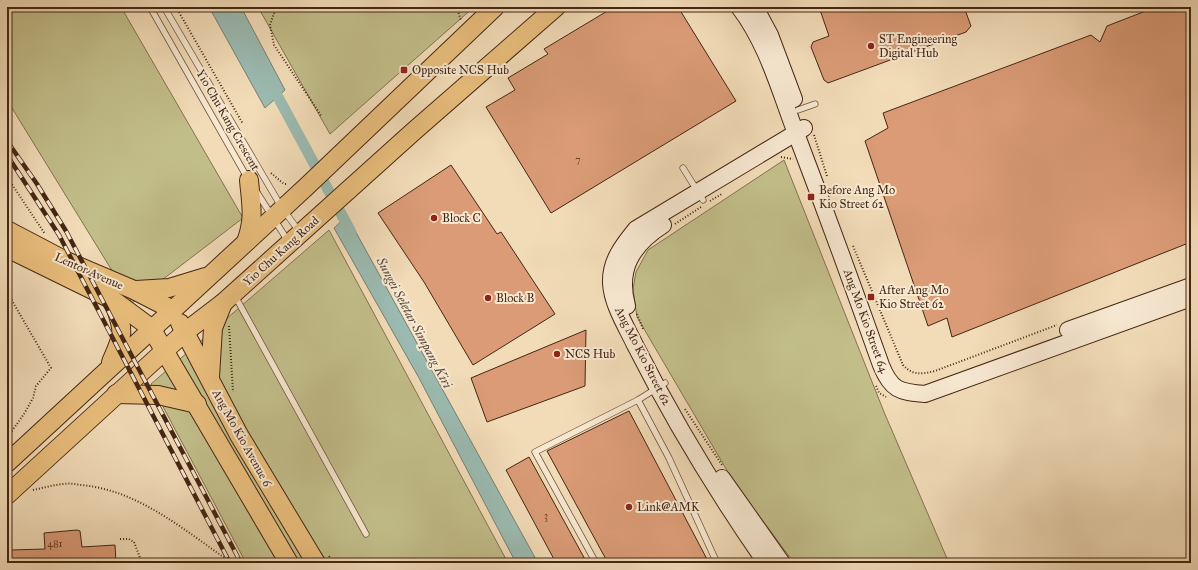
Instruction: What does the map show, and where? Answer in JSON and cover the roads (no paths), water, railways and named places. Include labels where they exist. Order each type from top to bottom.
[{"type":"main road","points":[[7,463],[151,328],[213,274],[278,213],[299,185],[337,157],[495,7]]},
{"type":"main road","name":"Yio Chu Kang Road","points":[[7,495],[185,332],[228,299],[356,183],[556,7]]},
{"type":"main road","points":[[246,242],[251,226],[252,215],[249,180]]},
{"type":"main road","name":"Lentor Avenue","points":[[7,230],[66,261],[134,290],[173,310]]},
{"type":"main road","name":"Lentor Avenue","points":[[7,248],[113,300],[151,328]]},
{"type":"main road","points":[[134,290],[170,288],[213,274]]},
{"type":"main road","points":[[210,380],[213,328],[228,299]]},
{"type":"main road","points":[[108,369],[120,342],[123,329],[113,300]]},
{"type":"main road","name":"Ang Mo Kio Avenue 6","points":[[173,310],[239,435],[320,556]]},
{"type":"main road","name":"Ang Mo Kio Avenue 6","points":[[151,328],[289,563]]},
{"type":"main road","points":[[116,394],[158,395],[197,404]]},
{"type":"street","name":"Ang Mo Kio Street 64","points":[[739,7],[759,26],[782,65],[798,110],[800,139],[891,365],[902,381],[920,385],[931,383],[1098,318],[1191,286]]},
{"type":"street","name":"Ang Mo Kio Street 64","points":[[755,7],[759,26],[886,378],[893,387],[906,393],[925,394],[1188,304]]},
{"type":"street","name":"Ang Mo Kio Street 62","points":[[766,563],[732,514],[647,359],[627,308],[611,282],[612,267],[621,247],[636,229],[703,200],[800,139]]},
{"type":"street","name":"Ang Mo Kio Street 62","points":[[661,385],[723,480],[782,563]]},
{"type":"lane","name":"Yio Chu Kang Crescent","points":[[150,7],[249,180],[278,213],[295,238]]},
{"type":"lane","name":"Yio Chu Kang Crescent","points":[[164,7],[278,213],[295,238]]},
{"type":"lane","points":[[798,110],[815,104]]},
{"type":"lane","points":[[683,168],[703,200]]},
{"type":"lane","points":[[228,299],[366,534]]},
{"type":"lane","points":[[596,563],[535,452],[601,422],[661,385]]},
{"type":"lane","points":[[638,400],[669,458],[717,563]]},
{"type":"water","points":[[209,7],[241,7],[285,90],[265,108]]},
{"type":"water","points":[[347,216],[538,563],[516,563],[419,378],[334,228]]},
{"type":"waterway","name":"Sungei Seletar Simpang Kiri","points":[[278,97],[351,232]]},
{"type":"railway","points":[[7,141],[37,184],[66,231],[241,563]]},
{"type":"railway","points":[[7,155],[59,235],[230,563]]},
{"type":"place","name":"ST Engineering Digital Hub","points":[[871,46]]},
{"type":"place","name":"Opposite NCS Hub","points":[[404,70]]},
{"type":"place","name":"Before Ang Mo Kio Street 62","points":[[811,197]]},
{"type":"place","name":"Block C","points":[[434,218]]},
{"type":"place","name":"After Ang Mo Kio Street 62","points":[[871,297]]},
{"type":"place","name":"Block B","points":[[488,298]]},
{"type":"place","name":"NCS Hub","points":[[557,354]]},
{"type":"place","name":"Link@AMK","points":[[629,507]]}]
